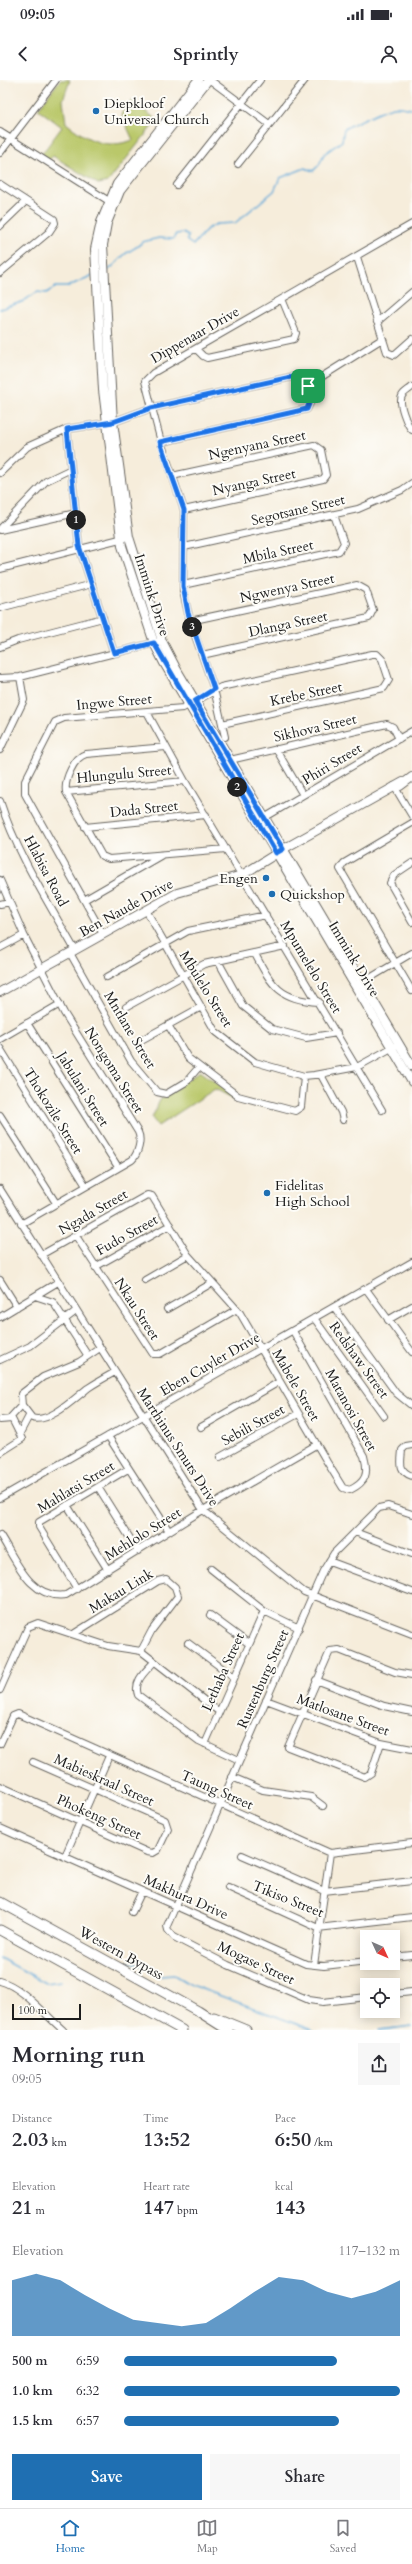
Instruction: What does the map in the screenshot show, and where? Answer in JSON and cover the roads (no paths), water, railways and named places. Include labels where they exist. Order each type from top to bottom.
[{"type":"highway","name":"Western Bypass","points":[[0,1902],[198,2011],[228,2030]]},
{"type":"highway","points":[[0,1930],[182,2030]]},
{"type":"highway","points":[[198,2011],[246,2030]]},
{"type":"main road","name":"Immink Drive","points":[[198,80],[122,176],[97,236],[97,295],[110,423],[125,538],[158,642],[192,703],[395,1046],[412,1082]]},
{"type":"main road","name":"Immink Drive","points":[[110,423],[104,245],[111,202],[209,80]]},
{"type":"main road","name":"Immink Drive","points":[[192,703],[230,760],[264,818],[281,853]]},
{"type":"main road","name":"Ben Naude Drive","points":[[0,992],[146,910],[183,891],[242,875],[412,777]]},
{"type":"main road","name":"Immink Drive","points":[[395,1046],[412,1066]]},
{"type":"street","points":[[0,153],[56,80]]},
{"type":"street","points":[[209,80],[269,124]]},
{"type":"street","points":[[177,185],[260,80]]},
{"type":"street","points":[[238,164],[305,80]]},
{"type":"street","points":[[0,132],[111,202]]},
{"type":"street","points":[[0,184],[54,219],[55,226],[0,273]]},
{"type":"street","points":[[0,226],[26,201]]},
{"type":"street","name":"Dippenaar Drive","points":[[225,737],[214,689],[190,621],[183,586],[184,510],[160,442],[145,386],[146,378],[412,224]]},
{"type":"street","points":[[357,257],[386,351],[392,355],[412,339]]},
{"type":"street","points":[[377,322],[412,292]]},
{"type":"street","points":[[196,348],[202,356],[207,358],[294,339],[296,333],[282,299]]},
{"type":"street","points":[[308,386],[382,339]]},
{"type":"street","points":[[0,473],[27,447],[67,429],[110,423],[151,408],[300,375],[305,377],[308,386],[310,407],[305,410],[160,442]]},
{"type":"street","points":[[411,429],[401,401],[403,395],[412,387]]},
{"type":"street","points":[[67,429],[80,549],[114,653]]},
{"type":"street","name":"Ngenyana Street","points":[[172,476],[314,445],[320,448],[326,474]]},
{"type":"street","points":[[0,530],[46,481],[71,469]]},
{"type":"street","name":"Nyanga Street","points":[[184,510],[323,479],[326,474]]},
{"type":"street","name":"Segotsane Street","points":[[184,547],[358,509],[402,490],[412,483]]},
{"type":"street","points":[[0,530],[76,513]]},
{"type":"street","name":"Mbila Street","points":[[183,586],[340,551],[344,542],[334,515]]},
{"type":"street","points":[[0,569],[125,538]]},
{"type":"street","points":[[0,608],[92,584]]},
{"type":"street","name":"Ngwenya Street","points":[[190,621],[358,585],[366,590],[373,610]]},
{"type":"street","name":"Dlanga Street","points":[[202,655],[365,620],[371,617],[373,610]]},
{"type":"street","points":[[0,647],[18,640],[103,618]]},
{"type":"street","points":[[0,678],[20,677],[158,642]]},
{"type":"street","name":"Ingwe Street","points":[[103,934],[26,798],[24,790],[25,781],[51,727],[58,720],[183,708],[214,689],[375,654],[382,659],[389,680]]},
{"type":"street","points":[[0,750],[24,700],[20,677]]},
{"type":"street","name":"Krebe Street","points":[[222,724],[383,689],[389,680]]},
{"type":"street","name":"Mpumelelo Street","points":[[147,712],[185,781],[319,1002],[336,1034],[382,1110]]},
{"type":"street","name":"Sikhova Street","points":[[230,760],[387,724],[393,727],[398,739]]},
{"type":"street","name":"Phiri Street","points":[[264,818],[412,731]]},
{"type":"street","points":[[166,746],[84,754],[76,761],[66,783],[66,792],[85,827],[106,859],[226,849]]},
{"type":"street","points":[[276,749],[303,795]]},
{"type":"street","name":"Hlungulu Street","points":[[66,792],[185,781]]},
{"type":"street","points":[[395,787],[412,816]]},
{"type":"street","name":"Hlabisa Road","points":[[0,801],[9,827],[73,952]]},
{"type":"street","name":"Dada Street","points":[[85,827],[206,815]]},
{"type":"street","points":[[412,822],[344,863],[341,871],[412,991]]},
{"type":"street","points":[[84,900],[163,855]]},
{"type":"street","points":[[412,864],[395,874],[390,882],[412,922]]},
{"type":"street","name":"Nongoma Street","points":[[0,880],[24,935],[60,1004],[140,1135],[136,1156],[22,1224]]},
{"type":"street","points":[[0,904],[10,902]]},
{"type":"street","name":"Mbulelo Street","points":[[146,910],[200,1007],[218,1034],[258,1064],[304,1076],[321,1075],[357,1067],[395,1046]]},
{"type":"street","points":[[107,977],[193,930],[266,915]]},
{"type":"street","points":[[0,948],[24,935]]},
{"type":"street","points":[[126,1007],[204,964],[256,954],[285,946]]},
{"type":"street","name":"Mntlane Street","points":[[73,952],[131,1061],[157,1092],[163,1095],[176,1088],[190,1079],[199,1067]]},
{"type":"street","points":[[359,985],[412,953]]},
{"type":"street","points":[[256,954],[270,981],[279,990],[298,1000],[319,1002]]},
{"type":"street","points":[[218,961],[243,1006],[272,1029],[306,1038],[336,1034]]},
{"type":"street","points":[[0,1039],[60,1004]]},
{"type":"street","points":[[143,1039],[200,1007]]},
{"type":"street","name":"Jabulani Street","points":[[27,1023],[118,1168]]},
{"type":"street","points":[[168,1025],[187,1056],[199,1067],[242,1098],[293,1112],[301,1107],[304,1076]]},
{"type":"street","name":"Thokozile Street","points":[[0,1048],[86,1186]]},
{"type":"street","points":[[321,1075],[343,1120]]},
{"type":"street","points":[[0,1115],[56,1203]]},
{"type":"street","name":"Marthinus Smuts Drive","points":[[0,1190],[203,1510],[286,1579],[312,1596],[412,1634]]},
{"type":"street","name":"Ngada Street","points":[[41,1255],[148,1195],[156,1200]]},
{"type":"street","name":"Mabele Street","points":[[156,1200],[188,1255],[237,1309],[316,1445],[343,1488]]},
{"type":"street","name":"Fudo Street","points":[[95,1267],[170,1225]]},
{"type":"street","name":"Nkau Street","points":[[76,1236],[148,1350],[154,1354],[160,1354],[237,1309]]},
{"type":"street","points":[[145,1280],[188,1255]]},
{"type":"street","name":"Eben Cuyler Drive","points":[[0,1498],[412,1262]]},
{"type":"street","points":[[0,1280],[18,1307]]},
{"type":"street","points":[[0,1317],[58,1282]]},
{"type":"street","points":[[167,1309],[212,1282]]},
{"type":"street","points":[[366,1288],[411,1350]]},
{"type":"street","points":[[35,1296],[53,1302],[65,1318],[88,1356]]},
{"type":"street","points":[[388,1320],[412,1306]]},
{"type":"street","points":[[334,1307],[396,1393],[412,1406]]},
{"type":"street","points":[[0,1360],[30,1346],[76,1311]]},
{"type":"street","name":"Redshaw Street","points":[[314,1318],[384,1416]]},
{"type":"street","name":"Matanosi Street","points":[[293,1331],[365,1459],[365,1475],[362,1484],[348,1491],[343,1488]]},
{"type":"street","points":[[100,1348],[88,1356],[29,1386],[20,1396],[22,1405],[29,1416],[35,1420],[44,1418],[67,1406],[89,1388],[115,1372]]},
{"type":"street","points":[[201,1427],[279,1382]]},
{"type":"street","points":[[0,1420],[10,1418],[22,1405]]},
{"type":"street","name":"Sebili Street","points":[[220,1457],[298,1414]]},
{"type":"street","points":[[20,1433],[29,1416]]},
{"type":"street","points":[[0,1453],[20,1441],[20,1433],[16,1423],[10,1418]]},
{"type":"street","points":[[108,1436],[169,1531]]},
{"type":"street","name":"Mehlolo Street","points":[[0,1535],[34,1588],[58,1595],[66,1595],[203,1510],[316,1445]]},
{"type":"street","points":[[412,1445],[406,1446],[402,1450],[401,1467],[404,1472],[412,1476]]},
{"type":"street","name":"Mahlatsi Street","points":[[77,1589],[39,1526],[42,1519],[128,1469]]},
{"type":"street","points":[[98,1487],[138,1551]]},
{"type":"street","points":[[67,1505],[108,1570]]},
{"type":"street","name":"Rustenburg Street","points":[[175,1906],[312,1596],[329,1561],[355,1532],[382,1506],[388,1506],[412,1514]]},
{"type":"street","points":[[355,1532],[412,1554]]},
{"type":"street","points":[[329,1561],[412,1592]]},
{"type":"street","points":[[211,1569],[264,1611],[299,1628]]},
{"type":"street","name":"Makau Link","points":[[75,1633],[158,1581],[166,1579],[175,1587],[178,1596],[152,1630],[141,1651]]},
{"type":"street","name":"Lethaba Street","points":[[204,1744],[248,1643],[264,1611]]},
{"type":"street","points":[[210,1615],[248,1643]]},
{"type":"street","points":[[0,1690],[31,1624],[38,1622],[75,1633],[108,1646],[141,1651],[218,1711]]},
{"type":"street","points":[[188,1643],[234,1677]]},
{"type":"street","points":[[381,1743],[371,1773],[365,1777],[290,1749],[289,1743],[328,1653],[335,1650],[395,1672],[412,1675]]},
{"type":"street","points":[[154,1662],[138,1681],[136,1688],[138,1694],[204,1744],[239,1760]]},
{"type":"street","points":[[316,1680],[384,1706],[412,1712]]},
{"type":"street","name":"Matlosane Street","points":[[266,1700],[381,1743],[412,1749]]},
{"type":"street","name":"Taung Street","points":[[0,1744],[13,1716],[19,1714],[109,1756],[330,1853]]},
{"type":"street","points":[[65,1856],[109,1756]]},
{"type":"street","name":"Mabieskraal Street","points":[[33,1762],[165,1820]]},
{"type":"street","points":[[232,1777],[263,1790],[311,1797],[323,1806]]},
{"type":"street","name":"Phokeng Street","points":[[0,1786],[153,1853],[158,1851],[167,1833],[168,1825],[165,1820]]},
{"type":"street","name":"Makhura Drive","points":[[0,1828],[175,1906],[314,1965],[360,1961]]},
{"type":"street","points":[[314,1965],[318,1928],[330,1853],[412,1843]]},
{"type":"street","points":[[242,1854],[324,1891],[412,1881]]},
{"type":"street","name":"Tikiso Street","points":[[228,1887],[318,1928],[412,1917]]},
{"type":"street","points":[[132,1912],[142,1891]]},
{"type":"street","name":"Mogase Street","points":[[175,1906],[167,1926],[169,1932],[228,1964],[309,2000],[323,2002],[360,1999]]},
{"type":"street","points":[[400,1956],[412,1955]]},
{"type":"street","points":[[0,1981],[6,1983],[24,1996],[63,2030]]},
{"type":"street","points":[[400,1993],[412,1992]]},
{"type":"waterway","points":[[108,270],[124,255],[142,242],[159,238],[173,239],[176,234],[183,233],[188,236],[187,241],[193,245],[207,229],[217,224],[235,223],[274,191],[280,178],[305,168],[313,171],[319,165],[324,154],[342,141],[344,129],[389,108],[401,107],[412,109]]},
{"type":"waterway","points":[[0,309],[22,302],[37,292],[46,293],[56,287],[67,287],[93,275]]},
{"type":"waterway","points":[[0,1958],[46,1983],[61,1981]]},
{"type":"waterway","points":[[127,1962],[149,1967],[160,1976],[174,1975],[191,1985],[313,2030]]},
{"type":"waterway","points":[[379,2030],[412,2026]]},
{"type":"place","name":"Diepkloof Universal Church","points":[[96,111]]},
{"type":"place","name":"Engen","points":[[266,878]]},
{"type":"place","name":"Quickshop","points":[[272,894]]},
{"type":"place","name":"Fidelitas High School","points":[[267,1193]]}]
